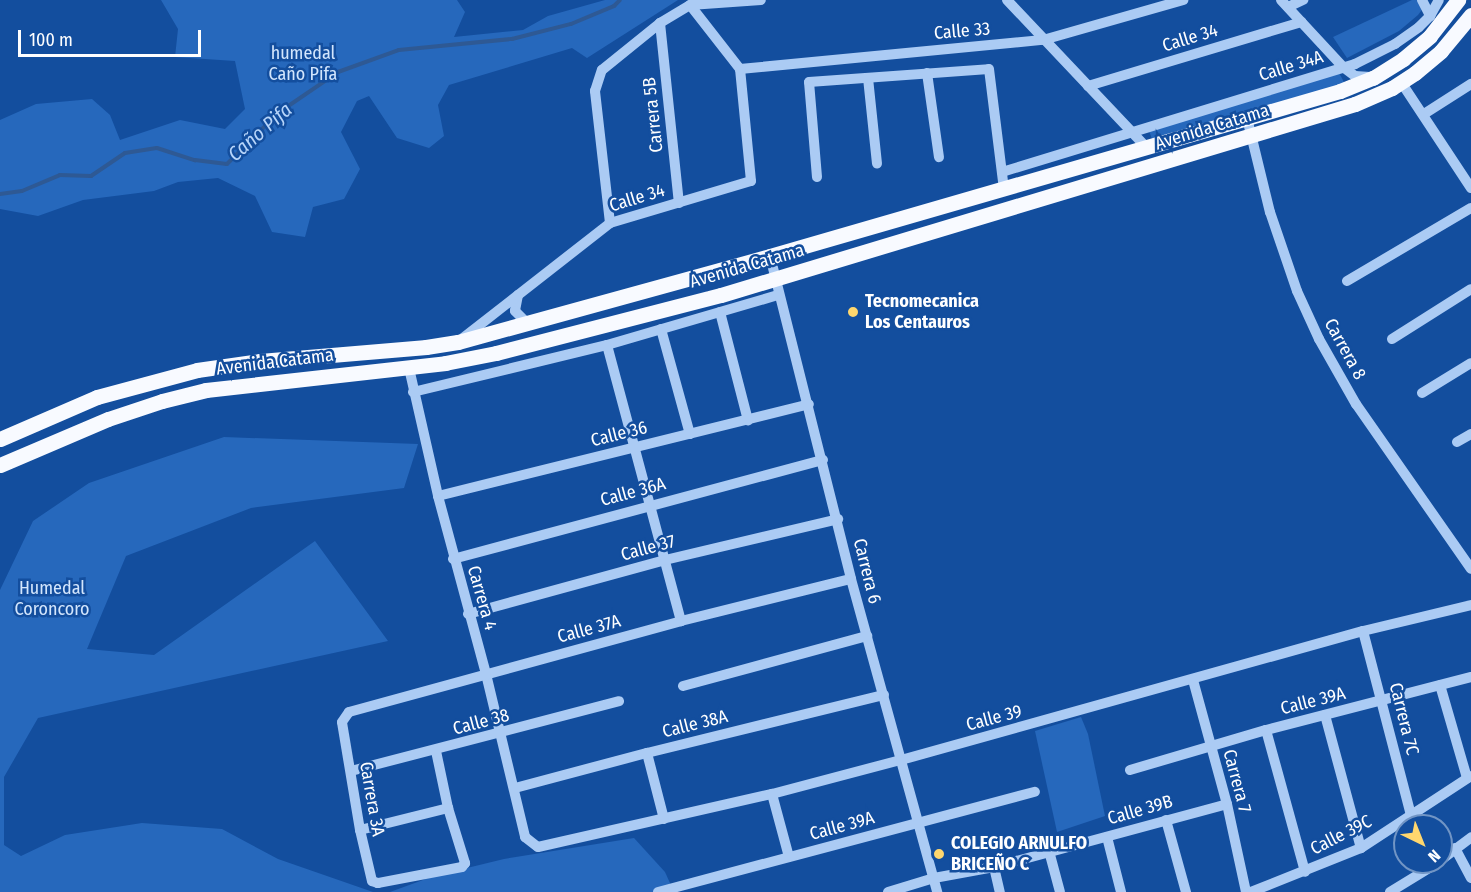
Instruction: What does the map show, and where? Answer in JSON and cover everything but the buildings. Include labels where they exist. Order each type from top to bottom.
[{"type":"main road","name":"Avenida Catama","points":[[0,439],[97,397],[197,370],[260,361],[417,348],[458,342],[770,256],[1340,91],[1373,78],[1403,59],[1442,23],[1458,0]]},
{"type":"main road","name":"Avenida Catama","points":[[0,465],[108,419],[173,398],[216,389],[409,368],[496,353],[775,279],[1355,104],[1401,82],[1441,51],[1471,15]]},
{"type":"street","points":[[610,223],[595,91],[599,75],[605,65],[660,23],[690,5],[761,0]]},
{"type":"street","points":[[1007,0],[1146,147]]},
{"type":"street","name":"Calle 33","points":[[740,69],[1043,40],[1183,0]]},
{"type":"street","points":[[1285,4],[1304,0]]},
{"type":"street","points":[[1422,0],[1430,16]]},
{"type":"street","name":"Calle 34A","points":[[1002,172],[1343,67],[1395,44],[1430,16],[1439,0]]},
{"type":"street","points":[[1285,4],[1343,67],[1355,76],[1373,78]]},
{"type":"street","points":[[690,5],[740,69]]},
{"type":"street","name":"Calle 34","points":[[1088,86],[1302,22]]},
{"type":"street","name":"Carrera 5B","points":[[660,23],[679,202]]},
{"type":"street","name":"Calle 34","points":[[458,342],[610,223],[751,182],[740,69]]},
{"type":"street","points":[[818,177],[809,82],[989,69],[1004,189]]},
{"type":"street","points":[[927,73],[939,157]]},
{"type":"street","points":[[868,78],[877,164]]},
{"type":"street","points":[[1401,82],[1471,188]]},
{"type":"street","points":[[1424,114],[1471,84]]},
{"type":"street","name":"Carrera 8","points":[[1247,118],[1270,213],[1297,291],[1319,339],[1356,404],[1471,569]]},
{"type":"street","points":[[1347,281],[1471,208]]},
{"type":"street","name":"Carrera 6","points":[[770,256],[778,295],[838,519],[851,579],[937,892]]},
{"type":"street","points":[[1392,339],[1471,289]]},
{"type":"street","points":[[518,295],[515,311],[527,323]]},
{"type":"street","name":"Avenida Catama","points":[[413,392],[606,345],[778,295]]},
{"type":"street","points":[[720,312],[748,420]]},
{"type":"street","points":[[660,329],[690,434]]},
{"type":"street","points":[[606,345],[681,621]]},
{"type":"street","points":[[1422,393],[1471,363]]},
{"type":"street","name":"Carrera 4","points":[[409,368],[453,559],[486,674],[525,837]]},
{"type":"street","name":"Calle 36","points":[[438,496],[809,405]]},
{"type":"street","points":[[1457,442],[1471,434]]},
{"type":"street","name":"Calle 36A","points":[[453,559],[650,504],[823,460]]},
{"type":"street","name":"Calle 37","points":[[468,614],[665,560],[838,519]]},
{"type":"street","name":"Calle 37A","points":[[342,722],[349,712],[681,621],[851,579]]},
{"type":"street","name":"Calle 39","points":[[525,837],[531,843],[546,846],[772,794],[1193,680],[1363,631],[1471,605]]},
{"type":"street","name":"Carrera 7C","points":[[1363,631],[1411,814]]},
{"type":"street","points":[[683,686],[867,636]]},
{"type":"street","name":"Calle 39A","points":[[1130,770],[1210,745],[1471,677]]},
{"type":"street","name":"Carrera 7","points":[[1193,680],[1227,804],[1246,892]]},
{"type":"street","points":[[1440,685],[1469,777]]},
{"type":"street","name":"Calle 38A","points":[[515,788],[884,695]]},
{"type":"street","name":"Calle 38","points":[[351,771],[436,751],[619,701]]},
{"type":"street","points":[[1325,715],[1361,848]]},
{"type":"street","name":"Carrera 3A","points":[[342,722],[360,830],[372,880],[378,883],[462,867],[465,862],[448,808]]},
{"type":"street","points":[[1266,730],[1305,872]]},
{"type":"street","points":[[360,830],[448,808],[436,751]]},
{"type":"street","points":[[647,753],[664,819]]},
{"type":"street","name":"Calle 39C","points":[[1413,814],[1469,777]]},
{"type":"street","name":"Calle 39A","points":[[658,892],[701,887],[789,857],[1035,792]]},
{"type":"street","points":[[772,794],[789,857]]},
{"type":"street","name":"Calle 39B","points":[[888,892],[934,878],[994,867],[1227,804]]},
{"type":"street","points":[[1166,820],[1186,892]]},
{"type":"street","name":"Calle 39C","points":[[1251,892],[1361,848],[1393,827]]},
{"type":"street","points":[[1107,837],[1121,892]]},
{"type":"street","points":[[1471,837],[1455,848],[1471,879]]},
{"type":"street","points":[[1049,851],[1060,892]]},
{"type":"street","points":[[994,867],[1000,892]]},
{"type":"street","points":[[1390,892],[1408,888],[1425,874]]},
{"type":"green space","name":"humedal Caño Pifa","points":[[161,0],[457,0],[465,12],[454,37],[523,30],[548,16],[605,0],[678,0],[587,58],[572,48],[449,85],[438,105],[444,136],[429,148],[397,138],[369,96],[357,101],[341,132],[360,169],[344,199],[313,207],[305,237],[272,232],[255,196],[218,178],[178,182],[154,191],[83,200],[38,216],[0,209],[0,120],[36,104],[92,99],[110,115],[120,140],[180,120],[225,129],[245,109],[235,61],[175,57],[178,29]]},
{"type":"green space","points":[[1412,0],[1420,0],[1424,7],[1418,15],[1399,31],[1347,58],[1333,37]]},
{"type":"green space","points":[[1338,71],[1345,84],[1152,139],[1148,128]]},
{"type":"green space","name":"Humedal Coroncoro","points":[[224,437],[418,444],[404,488],[251,508],[126,556],[87,649],[154,655],[315,541],[388,641],[38,718],[4,777],[4,845],[21,856],[65,835],[142,823],[222,829],[278,859],[373,892],[0,892],[0,590],[33,521],[89,483]]},
{"type":"green space","points":[[1081,717],[1088,734],[1105,816],[1057,832],[1035,731]]},
{"type":"green space","points":[[634,838],[665,872],[674,892],[390,892],[434,876],[504,859]]},
{"type":"waterway","name":"Caño Pifa","points":[[0,194],[22,191],[60,175],[91,176],[125,153],[157,148],[195,160],[227,164],[278,113],[338,72],[399,50],[512,39],[571,24],[614,6],[620,0]]},
{"type":"place","name":"Tecnomecanica Los Centauros","points":[[853,312]]},
{"type":"place","name":"COLEGIO ARNULFO BRICEÑO C","points":[[939,854]]}]
